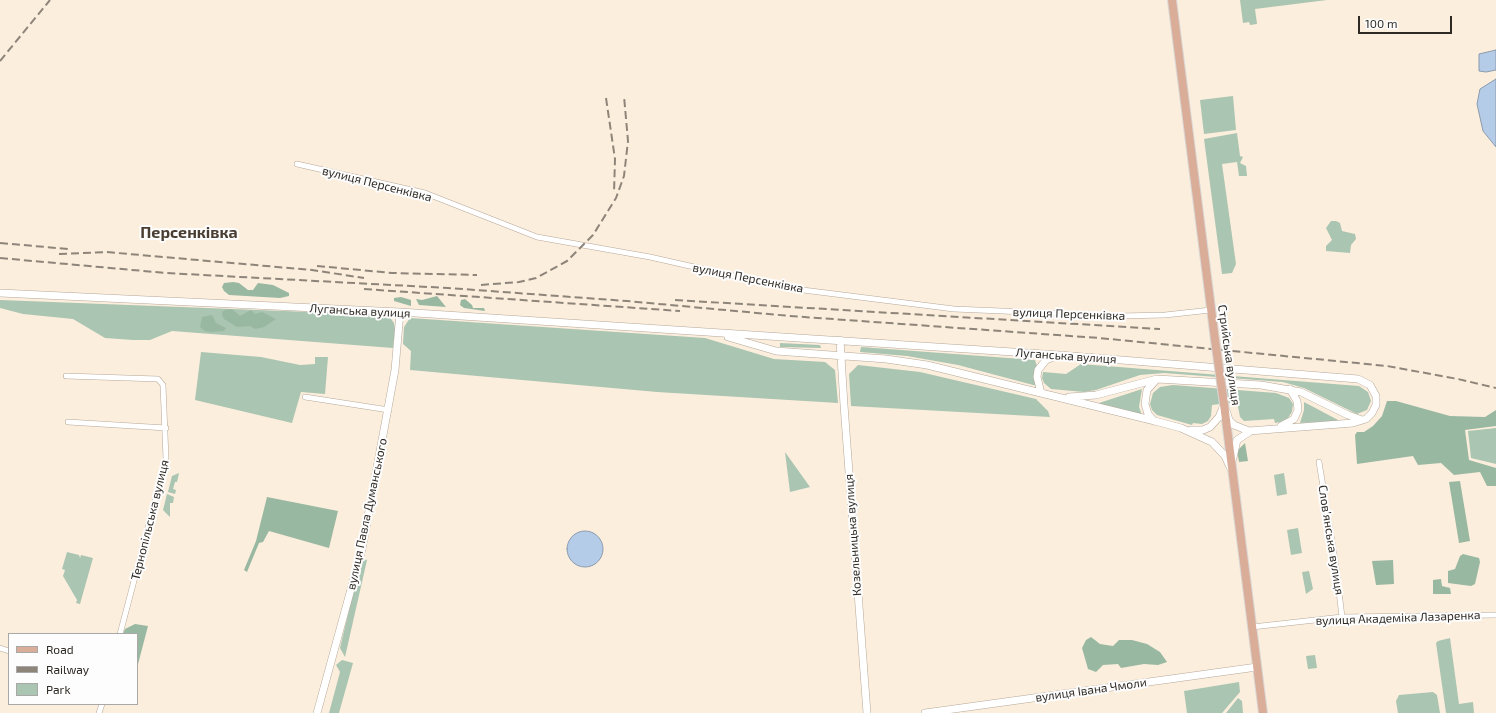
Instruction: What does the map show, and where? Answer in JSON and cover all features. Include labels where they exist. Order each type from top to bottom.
[{"type":"main road","name":"Стрийська вулиця","points":[[1172,0],[1263,713]]},
{"type":"main road","name":"Луганська вулиця","points":[[0,293],[400,312],[1059,355],[1358,379],[1370,385],[1375,393],[1376,401],[1374,409],[1366,419],[1354,418],[1308,395],[1290,390],[1261,385],[1157,379],[1096,395],[1059,397]]},
{"type":"main road","name":"вулиця Павла Думанського","points":[[317,713],[362,549],[389,410],[395,370],[400,312]]},
{"type":"main road","name":"Луганська вулиця","points":[[720,334],[776,351],[886,359],[927,365],[1181,428],[1202,436],[1217,446],[1225,456],[1234,477]]},
{"type":"main road","name":"Козельницька вулиця","points":[[840,340],[867,713]]},
{"type":"main road","points":[[1041,393],[1037,377],[1038,370],[1046,360],[1059,355]]},
{"type":"main road","points":[[1154,421],[1148,414],[1145,399],[1150,386],[1157,379]]},
{"type":"main road","points":[[1273,429],[1290,423],[1297,414],[1297,401],[1290,390]]},
{"type":"main road","name":"Луганська вулиця","points":[[1181,428],[1195,430],[1210,427],[1219,417],[1224,404]]},
{"type":"main road","points":[[1224,404],[1229,420],[1239,428],[1251,431],[1353,423],[1366,419]]},
{"type":"main road","points":[[1234,477],[1233,451],[1236,442],[1239,437],[1251,431]]},
{"type":"main road","name":"вулиця Івана Чмоли","points":[[925,713],[1257,668]]},
{"type":"street","name":"вулиця Персенківка","points":[[297,164],[425,194],[537,237],[650,257],[787,288],[954,308],[1120,316],[1166,316],[1211,310]]},
{"type":"street","name":"Тернопільська вулиця","points":[[66,376],[158,379],[163,385],[166,428],[166,459],[120,633]]},
{"type":"street","points":[[305,397],[389,410]]},
{"type":"street","points":[[68,422],[166,428]]},
{"type":"street","name":"Словʼянська вулиця","points":[[1319,462],[1336,566],[1342,617]]},
{"type":"street","name":"вулиця Академіка Лазаренка","points":[[1252,627],[1342,617],[1496,615]]},
{"type":"green space","points":[[1240,0],[1327,0],[1255,9],[1257,24],[1250,25],[1249,22],[1243,23]]},
{"type":"green space","points":[[1233,96],[1236,130],[1204,134],[1200,100]]},
{"type":"green space","points":[[1237,133],[1240,156],[1243,157],[1240,163],[1246,166],[1247,176],[1239,176],[1237,162],[1222,164],[1236,264],[1232,273],[1222,274],[1204,139]]},
{"type":"green space","points":[[1331,221],[1340,223],[1342,231],[1355,234],[1356,239],[1351,245],[1350,253],[1326,251],[1326,246],[1332,240],[1326,228]]},
{"type":"green space","points":[[224,283],[239,283],[248,290],[253,290],[258,283],[273,285],[289,293],[289,296],[280,298],[229,295],[222,287]]},
{"type":"green space","points":[[437,296],[446,307],[419,305],[416,299],[422,300]]},
{"type":"green space","points":[[401,297],[411,300],[411,306],[394,301],[394,298]]},
{"type":"green space","points":[[465,299],[472,305],[473,308],[484,308],[485,311],[464,308],[460,305],[461,300]]},
{"type":"green space","points":[[0,300],[388,315],[394,323],[395,330],[393,348],[172,331],[150,340],[105,338],[73,319],[23,314],[0,308]]},
{"type":"green space","points":[[232,309],[240,316],[251,310],[255,314],[262,312],[276,319],[264,327],[255,329],[250,326],[237,327],[224,319],[222,315],[222,312],[225,310]]},
{"type":"green space","points":[[212,315],[216,323],[226,328],[224,331],[205,331],[200,327],[202,317]]},
{"type":"green space","points":[[410,318],[705,338],[774,359],[825,362],[835,370],[838,403],[657,392],[410,370],[411,351],[403,344],[404,327]]},
{"type":"green space","points":[[780,343],[820,345],[821,348],[780,347]]},
{"type":"green space","points":[[861,347],[1035,360],[1037,366],[1037,386],[958,365],[907,356],[860,352]]},
{"type":"green space","points":[[201,352],[261,357],[300,365],[315,364],[315,357],[328,357],[325,394],[301,392],[292,423],[195,400]]},
{"type":"green space","points":[[1081,364],[1359,386],[1368,392],[1371,401],[1367,410],[1357,414],[1304,388],[1283,382],[1164,373],[1140,375],[1096,390],[1084,392],[1051,389],[1044,383],[1042,378],[1043,372],[1066,374]]},
{"type":"green space","points":[[858,365],[920,372],[1036,399],[1048,411],[1050,417],[851,406],[849,374]]},
{"type":"green space","points":[[1173,385],[1276,393],[1289,398],[1293,404],[1292,412],[1288,418],[1275,423],[1274,419],[1244,421],[1240,417],[1237,402],[1212,405],[1211,416],[1208,421],[1202,424],[1193,423],[1192,425],[1157,415],[1152,410],[1150,404],[1153,393],[1160,387]]},
{"type":"green space","points":[[1142,389],[1139,407],[1142,415],[1096,404]]},
{"type":"green space","points":[[1387,401],[1396,401],[1450,416],[1485,417],[1496,410],[1496,426],[1465,430],[1469,460],[1496,468],[1496,486],[1487,486],[1480,472],[1454,475],[1441,463],[1418,465],[1413,456],[1357,464],[1355,435],[1357,432],[1364,432],[1373,426],[1382,416]]},
{"type":"green space","points":[[1304,402],[1340,421],[1300,423],[1304,410]]},
{"type":"green space","points":[[1496,428],[1496,464],[1471,458],[1468,431]]},
{"type":"green space","points":[[1245,443],[1248,461],[1239,462],[1237,451]]},
{"type":"green space","points":[[785,452],[810,487],[790,492]]},
{"type":"green space","points":[[179,473],[177,482],[175,482],[173,489],[176,490],[175,494],[168,492],[172,476]]},
{"type":"green space","points":[[1284,473],[1287,494],[1277,496],[1274,475]]},
{"type":"green space","points":[[1460,481],[1470,541],[1459,543],[1449,482]]},
{"type":"green space","points":[[167,494],[174,497],[173,503],[170,503],[170,517],[163,510]]},
{"type":"green space","points":[[267,497],[338,511],[329,548],[269,531],[263,542],[259,543],[247,572],[244,570],[256,541]]},
{"type":"green space","points":[[1298,528],[1302,553],[1291,555],[1287,530]]},
{"type":"green space","points":[[67,552],[79,555],[80,558],[81,555],[93,558],[80,604],[76,603],[77,600],[63,576],[65,570],[62,569]]},
{"type":"green space","points":[[1463,554],[1479,558],[1480,562],[1475,584],[1471,586],[1448,583],[1448,571],[1455,569],[1460,556]]},
{"type":"green space","points":[[361,560],[367,560],[345,657],[340,648]]},
{"type":"green space","points":[[1393,560],[1394,584],[1376,585],[1372,561]]},
{"type":"green space","points":[[1309,571],[1313,589],[1306,594],[1302,572]]},
{"type":"green space","points":[[1441,579],[1442,586],[1450,588],[1451,594],[1433,594],[1433,580]]},
{"type":"green space","points":[[135,624],[148,626],[138,664],[138,633],[123,633],[125,629]]},
{"type":"green space","points":[[1091,637],[1100,644],[1113,646],[1119,640],[1132,640],[1147,644],[1160,652],[1167,662],[1158,665],[1144,664],[1121,668],[1118,664],[1103,665],[1096,672],[1088,669],[1082,648],[1086,640]]},
{"type":"green space","points":[[1450,638],[1459,704],[1473,702],[1474,713],[1446,713],[1436,643],[1438,641]]},
{"type":"green space","points":[[1315,655],[1317,668],[1308,669],[1306,656]]},
{"type":"green space","points":[[342,660],[353,663],[339,713],[329,713],[340,672],[336,665]]},
{"type":"green space","points":[[1239,682],[1240,692],[1222,713],[1187,713],[1184,691]]},
{"type":"green space","points":[[1433,692],[1437,695],[1440,713],[1398,713],[1396,701],[1399,695]]},
{"type":"green space","points":[[1238,698],[1242,701],[1243,713],[1226,713]]},
{"type":"water","points":[[1496,50],[1496,70],[1486,72],[1479,71],[1479,54]]},
{"type":"water","points":[[1496,79],[1496,147],[1483,131],[1477,104],[1480,89]]},
{"type":"water","points":[[589,531],[598,536],[602,542],[602,556],[598,562],[589,567],[581,567],[572,562],[568,556],[567,545],[572,536],[578,532]]},
{"type":"railway","points":[[0,61],[50,0]]},
{"type":"railway","points":[[481,285],[519,282],[536,278],[567,261],[593,235],[616,198],[624,176],[628,141],[624,96]]},
{"type":"railway","points":[[606,98],[615,159],[614,193]]},
{"type":"railway","points":[[0,243],[68,249]]},
{"type":"railway","points":[[59,254],[106,252],[312,270],[364,278]]},
{"type":"railway","points":[[0,258],[166,273],[448,288],[627,301],[790,316],[1099,338],[1387,366],[1458,379],[1496,388]]},
{"type":"railway","points":[[317,266],[392,273],[477,275]]},
{"type":"railway","points":[[364,289],[680,311]]},
{"type":"railway","points":[[675,300],[1160,329]]},
{"type":"district","name":"Персенківка","points":[[189,233]]}]
